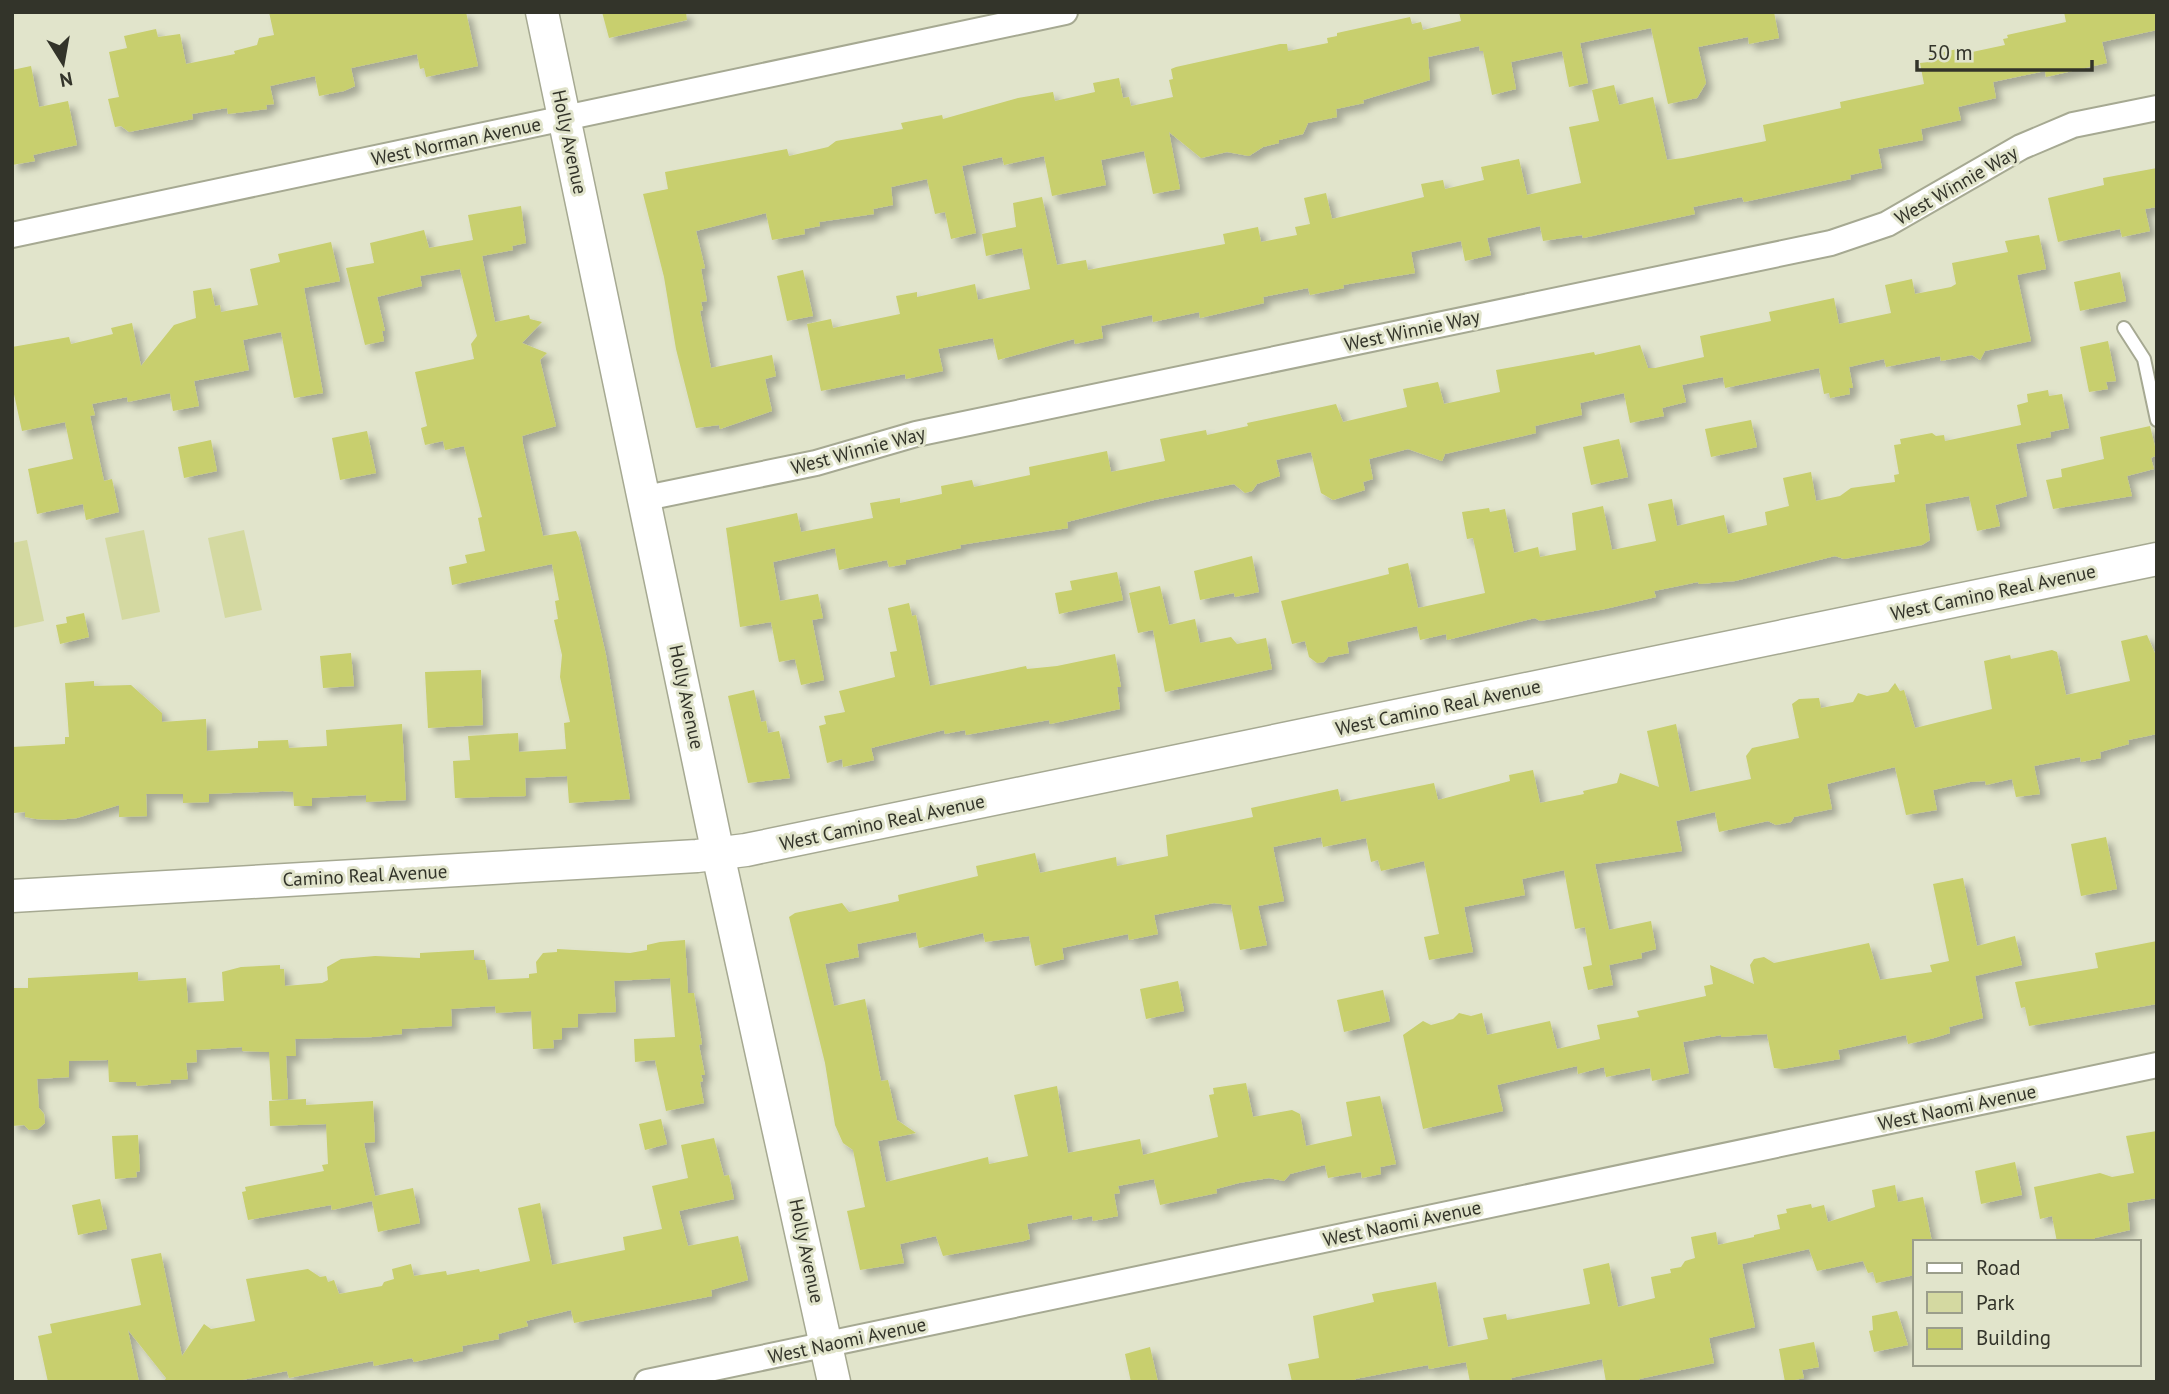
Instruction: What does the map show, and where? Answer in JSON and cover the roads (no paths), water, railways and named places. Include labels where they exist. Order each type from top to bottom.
[{"type":"street","name":"Holly Avenue","points":[[542,12],[719,854],[834,1382]]},
{"type":"street","name":"West Norman Avenue","points":[[12,235],[1065,12]]},
{"type":"street","name":"West Winnie Way","points":[[646,498],[816,463],[916,434],[1831,243],[1887,224],[2021,147],[2073,125],[2157,108]]},
{"type":"street","name":"West Camino Real Avenue","points":[[719,854],[2157,559]]},
{"type":"street","name":"Camino Real Avenue","points":[[12,895],[719,854]]},
{"type":"street","name":"West Naomi Avenue","points":[[647,1382],[2157,1065]]},
{"type":"lane","points":[[2124,328],[2144,359],[2157,420]]}]
